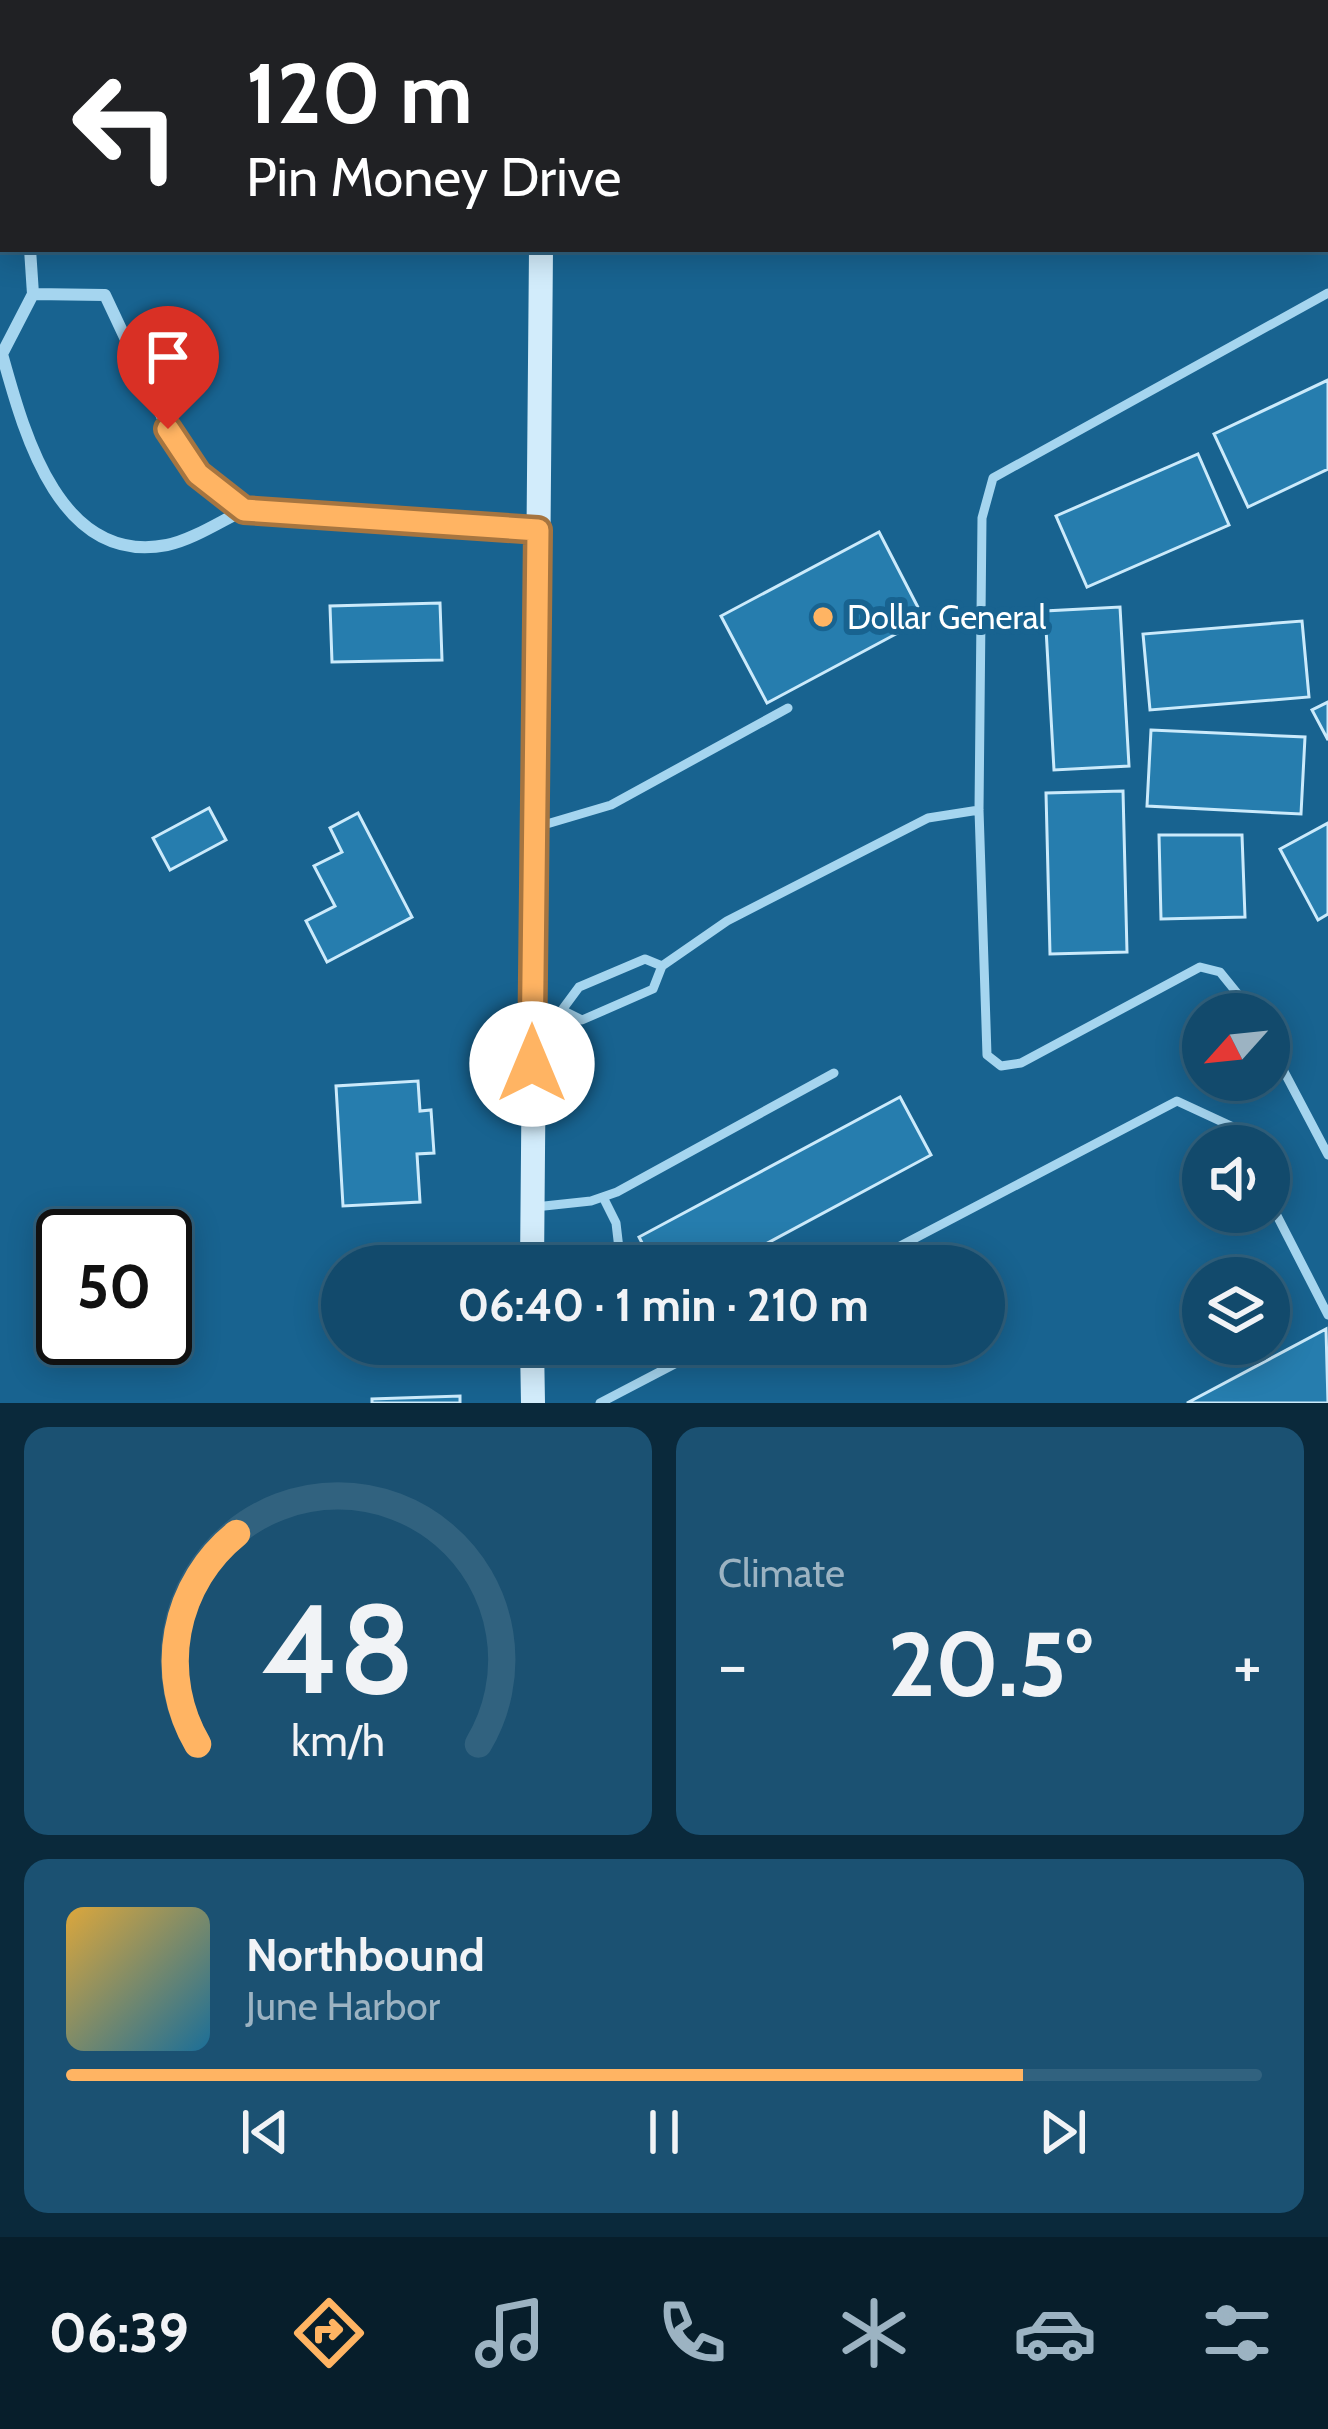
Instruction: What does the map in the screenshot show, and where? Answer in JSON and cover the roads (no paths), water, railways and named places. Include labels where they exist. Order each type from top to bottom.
[{"type":"main road","points":[[532,1245],[542,252]]},
{"type":"main road","points":[[532,1365],[533,1403]]},
{"type":"street","points":[[30,252],[34,294],[2,354],[21,423],[66,510],[107,541],[167,545],[244,510],[538,530]]},
{"type":"street","points":[[34,294],[105,296],[168,429],[198,474],[244,510]]},
{"type":"lane","points":[[1237,993],[1220,971],[1200,968],[1021,1063],[1001,1066],[987,1055],[979,810],[982,518],[993,478],[1328,293]]},
{"type":"lane","points":[[535,828],[611,805],[788,708]]},
{"type":"lane","points":[[533,1016],[562,1010],[582,1020],[653,988],[662,966],[727,921],[928,818],[979,810]]},
{"type":"lane","points":[[562,1010],[579,988],[645,959],[662,966]]},
{"type":"lane","points":[[532,1207],[603,1197],[834,1073]]},
{"type":"lane","points":[[1290,1083],[1328,1155]]},
{"type":"lane","points":[[902,1245],[1177,1101],[1229,1125]]},
{"type":"lane","points":[[603,1197],[616,1223],[619,1245]]},
{"type":"lane","points":[[1286,1233],[1328,1315]]},
{"type":"lane","points":[[601,1403],[673,1365]]},
{"type":"place","name":"Dollar General","points":[[823,617]]}]
